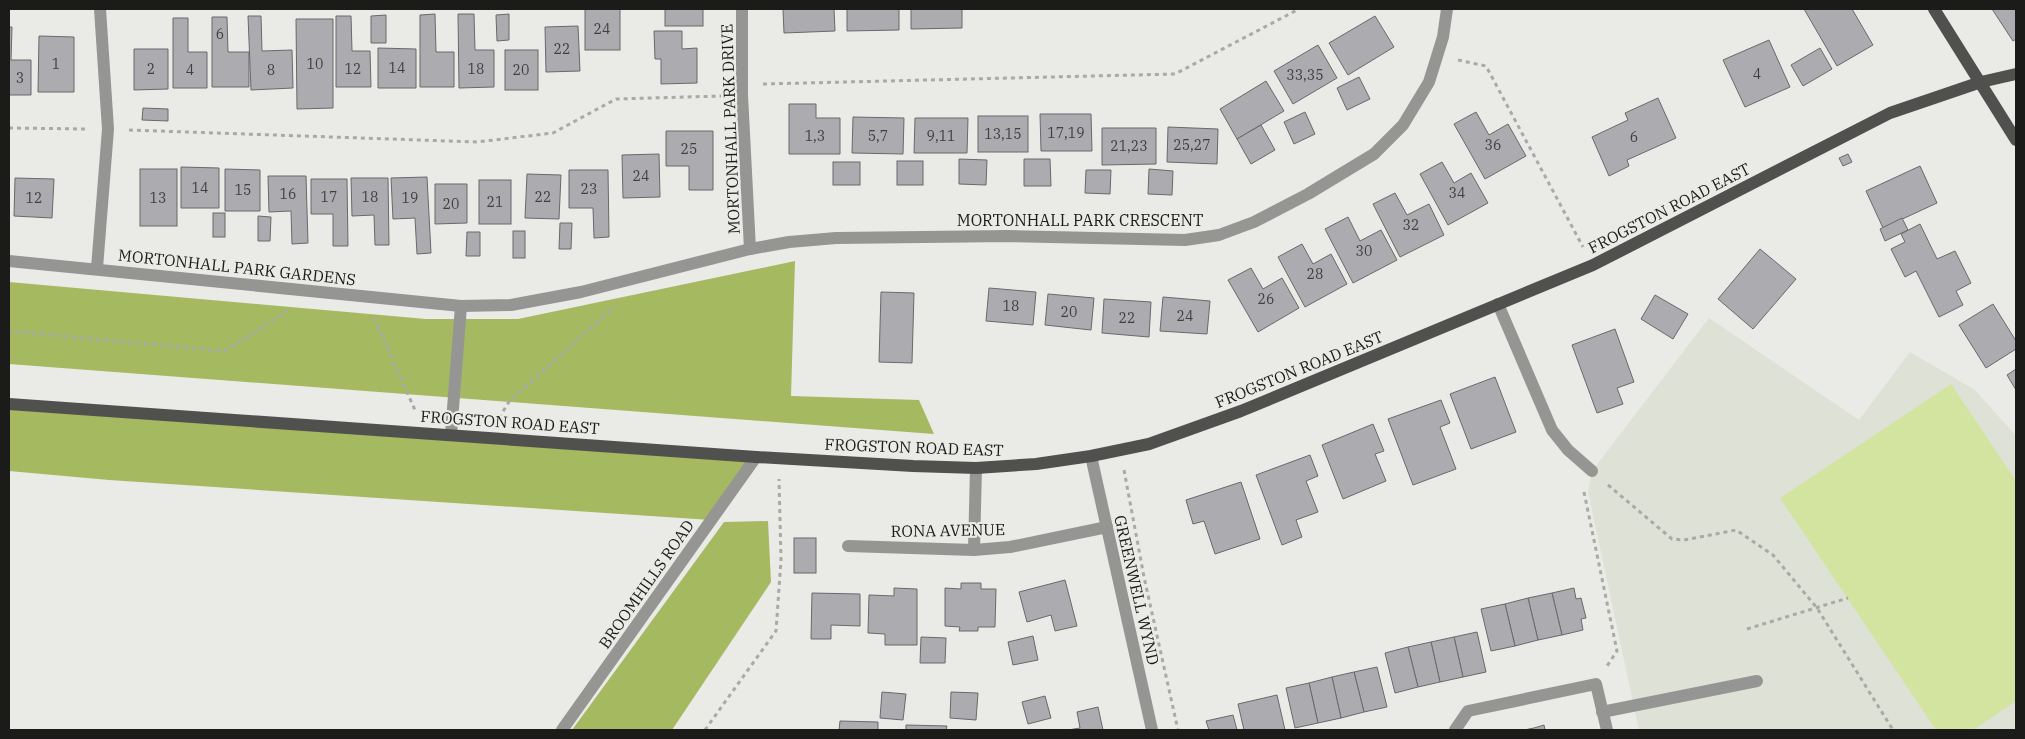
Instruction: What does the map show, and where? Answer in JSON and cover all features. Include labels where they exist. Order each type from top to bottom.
[{"type":"main road","points":[[1934,9],[1982,82],[2016,140]]},
{"type":"main road","name":"FROGSTON ROAD EAST","points":[[9,404],[425,432],[756,457],[976,468],[1036,464],[1091,456],[1149,444],[1241,411],[1593,265],[1890,114],[1982,82],[2016,74]]},
{"type":"street","points":[[97,268],[108,130],[100,9]]},
{"type":"street","name":"MORTONHALL PARK DRIVE","points":[[742,9],[742,90],[750,249]]},
{"type":"street","name":"MORTONHALL PARK CRESCENT","points":[[750,249],[789,242],[836,238],[1009,236],[1185,240],[1219,235],[1262,218],[1374,154],[1403,126],[1429,82],[1443,37],[1447,9]]},
{"type":"street","name":"MORTONHALL PARK GARDENS","points":[[9,261],[97,268],[461,306],[511,305],[581,292],[750,249]]},
{"type":"street","points":[[1498,304],[1552,430],[1576,457],[1592,471]]},
{"type":"street","points":[[451,434],[461,306]]},
{"type":"street","name":"GREENWELL WYND","points":[[1091,456],[1152,730]]},
{"type":"street","name":"BROOMHILLS ROAD","points":[[562,730],[756,457]]},
{"type":"street","points":[[974,550],[976,468]]},
{"type":"street","name":"RONA AVENUE","points":[[848,546],[974,550],[1010,547],[1107,527]]},
{"type":"street","points":[[1602,712],[1756,681]]},
{"type":"street","points":[[1454,730],[1468,711],[1596,684],[1607,730]]},
{"type":"path","points":[[9,128],[477,142],[553,134],[616,99],[742,90],[1175,74],[1299,9]]},
{"type":"path","points":[[1438,56],[1486,66],[1593,265]]},
{"type":"path","points":[[9,332],[224,351],[318,292]]},
{"type":"path","points":[[364,297],[425,432]]},
{"type":"path","points":[[488,437],[510,400],[620,302]]},
{"type":"path","points":[[1121,450],[1144,577],[1178,730]]},
{"type":"path","points":[[1576,457],[1617,651],[1596,684]]},
{"type":"path","points":[[705,730],[776,631],[781,560],[778,458]]},
{"type":"path","points":[[1592,471],[1672,539],[1684,540],[1736,530],[1773,555],[1817,608],[1893,730]]},
{"type":"path","points":[[1747,629],[1848,598]]},
{"type":"shaded area","points":[[1709,318],[1859,420],[1910,352],[1975,390],[2016,436],[2016,730],[1639,730],[1588,492],[1592,471]]},
{"type":"green space","points":[[795,261],[791,396],[919,400],[934,434],[9,364],[9,282],[426,319],[518,319]]},
{"type":"green space","points":[[1951,384],[2016,481],[2016,701],[1973,730],[1936,730],[1780,498]]},
{"type":"green space","points":[[9,404],[756,457],[711,520],[109,480],[9,471]]},
{"type":"green space","points":[[768,521],[771,582],[672,730],[572,730],[724,522]]},
{"type":"building","points":[[585,9],[620,9],[620,50],[585,50]]},
{"type":"building","points":[[665,9],[703,9],[703,26],[665,26]]},
{"type":"building","points":[[783,9],[834,9],[835,31],[784,33]]},
{"type":"building","points":[[847,9],[899,9],[899,30],[847,31]]},
{"type":"building","points":[[911,9],[962,9],[962,28],[911,29]]},
{"type":"building","points":[[1804,9],[1852,9],[1873,45],[1837,66]]},
{"type":"building","points":[[1992,9],[2016,9],[2016,39],[2013,41]]},
{"type":"building","points":[[435,14],[436,52],[454,52],[454,87],[420,87],[420,15]]},
{"type":"building","points":[[458,14],[474,14],[475,50],[494,50],[494,87],[459,88]]},
{"type":"building","points":[[509,14],[509,40],[497,41],[496,15]]},
{"type":"building","points":[[386,15],[386,43],[371,43],[371,16]]},
{"type":"building","points":[[248,16],[261,16],[262,51],[292,50],[293,88],[251,90]]},
{"type":"building","points":[[336,16],[351,16],[352,51],[370,51],[371,87],[336,87]]},
{"type":"building","points":[[1375,16],[1394,47],[1348,75],[1329,43]]},
{"type":"building","points":[[212,17],[227,17],[228,52],[249,52],[249,87],[212,87]]},
{"type":"building","points":[[173,18],[188,18],[188,52],[207,52],[207,88],[173,88]]},
{"type":"building","points":[[296,19],[333,19],[333,108],[297,109]]},
{"type":"building","points":[[578,26],[580,71],[546,72],[545,27]]},
{"type":"building","points":[[9,27],[12,27],[11,60],[31,60],[31,95],[9,95]]},
{"type":"building","points":[[654,31],[682,31],[682,49],[697,48],[697,83],[661,84],[661,59],[655,59]]},
{"type":"building","points":[[39,36],[74,37],[74,92],[38,92]]},
{"type":"building","points":[[1769,40],[1790,87],[1745,107],[1723,60]]},
{"type":"building","points":[[1318,45],[1337,78],[1293,104],[1274,71]]},
{"type":"building","points":[[378,48],[416,49],[416,88],[378,88]]},
{"type":"building","points":[[1820,48],[1832,69],[1803,86],[1791,65]]},
{"type":"building","points":[[134,49],[168,49],[168,89],[134,90]]},
{"type":"building","points":[[505,50],[538,50],[538,90],[505,90]]},
{"type":"building","points":[[1359,77],[1370,99],[1347,110],[1337,88]]},
{"type":"building","points":[[1266,81],[1284,111],[1237,139],[1220,109]]},
{"type":"building","points":[[1658,98],[1676,138],[1627,160],[1629,166],[1609,176],[1592,137],[1628,120],[1625,113]]},
{"type":"building","points":[[789,104],[816,104],[816,118],[840,118],[840,154],[789,154]]},
{"type":"building","points":[[143,108],[168,109],[168,121],[142,120]]},
{"type":"building","points":[[1305,112],[1315,134],[1294,144],[1284,122]]},
{"type":"building","points":[[1476,112],[1489,135],[1508,124],[1526,156],[1485,179],[1454,124]]},
{"type":"building","points":[[1040,114],[1091,114],[1092,151],[1041,151]]},
{"type":"building","points":[[978,116],[1028,116],[1028,152],[978,152]]},
{"type":"building","points":[[853,117],[904,118],[903,154],[852,153]]},
{"type":"building","points":[[915,118],[968,118],[967,153],[914,153]]},
{"type":"building","points":[[1261,125],[1275,150],[1251,164],[1237,139]]},
{"type":"building","points":[[1168,127],[1218,129],[1217,164],[1167,162]]},
{"type":"building","points":[[1102,128],[1156,128],[1156,164],[1102,165]]},
{"type":"building","points":[[666,131],[713,131],[713,190],[689,190],[689,166],[666,166]]},
{"type":"building","points":[[659,154],[660,197],[623,198],[622,155]]},
{"type":"building","points":[[1848,154],[1852,162],[1843,166],[1839,158]]},
{"type":"building","points":[[959,159],[987,160],[986,185],[959,184]]},
{"type":"building","points":[[1024,159],[1050,159],[1051,186],[1024,186]]},
{"type":"building","points":[[897,161],[923,161],[923,185],[897,185]]},
{"type":"building","points":[[833,162],[860,162],[860,185],[833,185]]},
{"type":"building","points":[[1442,162],[1454,183],[1471,173],[1488,203],[1448,225],[1420,174]]},
{"type":"building","points":[[1920,166],[1937,203],[1883,228],[1866,191]]},
{"type":"building","points":[[181,167],[219,168],[219,208],[181,208]]},
{"type":"building","points":[[140,169],[177,169],[177,226],[140,226]]},
{"type":"building","points":[[225,169],[260,170],[260,211],[225,211]]},
{"type":"building","points":[[1149,169],[1173,171],[1172,195],[1148,194]]},
{"type":"building","points":[[569,170],[608,170],[609,237],[594,238],[593,208],[569,208]]},
{"type":"building","points":[[1086,170],[1111,170],[1110,194],[1085,193]]},
{"type":"building","points":[[527,174],[561,175],[559,219],[525,218]]},
{"type":"building","points":[[268,176],[306,176],[308,243],[292,244],[291,211],[269,212]]},
{"type":"building","points":[[427,177],[431,253],[417,254],[415,218],[393,219],[391,178]]},
{"type":"building","points":[[15,178],[54,179],[52,218],[14,216]]},
{"type":"building","points":[[351,178],[388,178],[389,245],[375,245],[374,215],[352,216]]},
{"type":"building","points":[[311,179],[347,179],[348,246],[333,246],[333,214],[311,214]]},
{"type":"building","points":[[479,180],[511,180],[511,224],[479,224]]},
{"type":"building","points":[[435,184],[467,184],[467,223],[435,224]]},
{"type":"building","points":[[1395,193],[1407,215],[1429,204],[1444,235],[1400,257],[1373,204]]},
{"type":"building","points":[[213,213],[225,213],[225,237],[213,237]]},
{"type":"building","points":[[258,216],[271,217],[270,241],[258,241]]},
{"type":"building","points":[[1348,217],[1360,241],[1381,230],[1397,260],[1353,283],[1325,229]]},
{"type":"building","points":[[1902,218],[1908,230],[1885,241],[1880,229]]},
{"type":"building","points":[[560,223],[572,223],[571,249],[559,249]]},
{"type":"building","points":[[1920,224],[1937,259],[1955,251],[1971,283],[1956,291],[1963,305],[1939,317],[1916,271],[1905,277],[1891,249],[1905,242],[1901,234]]},
{"type":"building","points":[[513,231],[525,231],[525,258],[513,258]]},
{"type":"building","points":[[467,232],[480,232],[480,256],[466,256]]},
{"type":"building","points":[[1302,244],[1313,264],[1331,254],[1347,284],[1305,307],[1278,257]]},
{"type":"building","points":[[1760,249],[1796,279],[1753,329],[1718,299]]},
{"type":"building","points":[[1251,268],[1263,289],[1282,278],[1299,308],[1258,332],[1228,280]]},
{"type":"building","points":[[989,288],[1036,292],[1033,325],[986,321]]},
{"type":"building","points":[[881,292],[914,293],[912,363],[879,362]]},
{"type":"building","points":[[1048,294],[1094,298],[1091,330],[1045,325]]},
{"type":"building","points":[[1655,295],[1688,314],[1673,339],[1641,319]]},
{"type":"building","points":[[1163,297],[1210,301],[1207,334],[1160,331]]},
{"type":"building","points":[[1104,299],[1151,302],[1149,337],[1102,333]]},
{"type":"building","points":[[1993,304],[2016,341],[2016,349],[1986,368],[1959,325]]},
{"type":"building","points":[[1615,329],[1634,382],[1617,388],[1623,404],[1597,413],[1572,345]]},
{"type":"building","points":[[2016,369],[2016,390],[2007,375]]},
{"type":"building","points":[[1495,377],[1516,432],[1471,449],[1450,394]]},
{"type":"building","points":[[1441,400],[1450,423],[1440,427],[1456,469],[1413,485],[1388,419]]},
{"type":"building","points":[[1373,424],[1384,451],[1375,454],[1386,481],[1343,499],[1322,445]]},
{"type":"building","points":[[1310,455],[1318,476],[1306,481],[1318,512],[1296,520],[1302,537],[1282,545],[1256,475]]},
{"type":"building","points":[[1241,482],[1260,539],[1215,554],[1204,521],[1193,524],[1186,500]]},
{"type":"building","points":[[794,538],[816,538],[816,573],[794,573]]},
{"type":"building","points":[[1065,580],[1077,626],[1055,631],[1051,615],[1027,622],[1019,592]]},
{"type":"building","points":[[961,583],[981,583],[981,589],[996,589],[995,627],[978,627],[978,631],[959,631],[960,627],[945,626],[945,588],[961,589]]},
{"type":"building","points":[[894,588],[917,589],[917,645],[885,645],[885,634],[868,633],[869,595],[894,596]]},
{"type":"building","points":[[1574,588],[1576,599],[1581,598],[1586,618],[1581,619],[1583,630],[1562,635],[1552,593]]},
{"type":"building","points":[[812,593],[860,594],[860,626],[831,625],[831,639],[811,639]]},
{"type":"building","points":[[1552,593],[1562,635],[1538,640],[1528,598]]},
{"type":"building","points":[[1528,598],[1538,640],[1515,646],[1505,604]]},
{"type":"building","points":[[1505,604],[1515,646],[1491,651],[1481,609]]},
{"type":"building","points":[[1477,632],[1486,672],[1463,677],[1454,637]]},
{"type":"building","points":[[1033,636],[1038,660],[1013,665],[1008,642]]},
{"type":"building","points":[[921,637],[946,638],[945,663],[920,663]]},
{"type":"building","points":[[1454,637],[1463,677],[1440,682],[1431,642]]},
{"type":"building","points":[[1431,642],[1440,682],[1418,687],[1408,647]]},
{"type":"building","points":[[1408,647],[1418,687],[1395,693],[1385,653]]},
{"type":"building","points":[[1377,667],[1387,707],[1364,712],[1354,672]]},
{"type":"building","points":[[1354,672],[1364,712],[1341,718],[1332,677]]},
{"type":"building","points":[[1332,677],[1341,718],[1318,723],[1309,683]]},
{"type":"building","points":[[1309,683],[1318,723],[1295,728],[1286,688]]},
{"type":"building","points":[[882,692],[906,694],[903,720],[880,718]]},
{"type":"building","points":[[951,692],[978,693],[976,720],[950,718]]},
{"type":"building","points":[[1277,695],[1285,730],[1244,730],[1238,704]]},
{"type":"building","points":[[1045,696],[1051,718],[1028,724],[1022,702]]},
{"type":"building","points":[[1098,707],[1103,730],[1068,730],[1080,728],[1077,712]]},
{"type":"building","points":[[1233,715],[1237,730],[1209,730],[1206,721]]},
{"type":"building","points":[[840,721],[878,722],[878,730],[839,730]]},
{"type":"building","points":[[906,725],[947,726],[946,730],[906,730]]},
{"type":"building","points":[[1544,725],[1545,730],[1524,730],[1534,728]]}]
